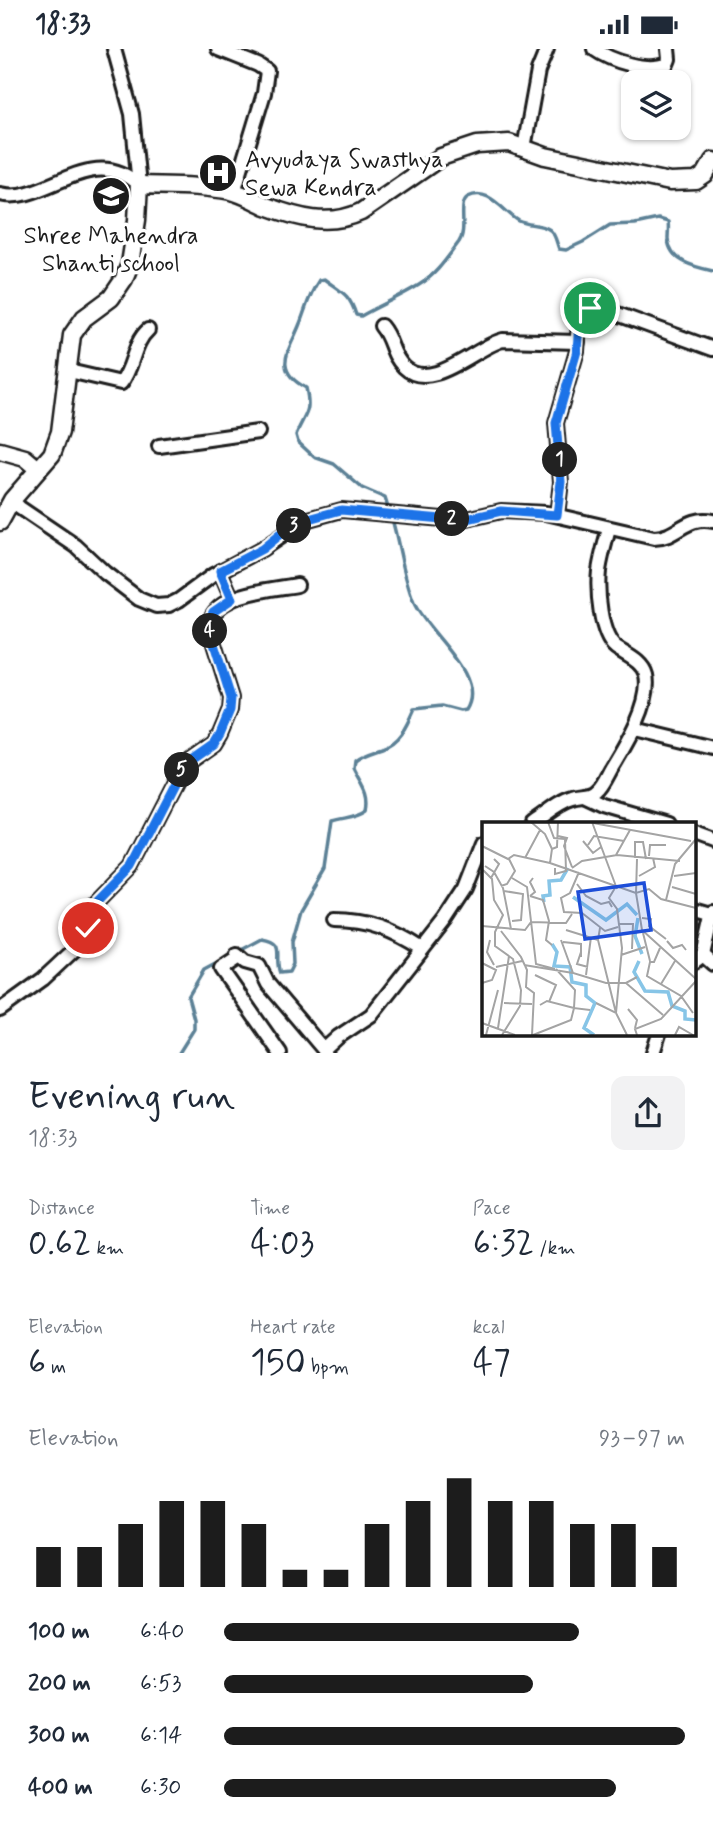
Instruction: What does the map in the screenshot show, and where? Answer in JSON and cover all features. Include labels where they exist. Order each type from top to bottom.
[{"type":"main road","points":[[0,522],[12,500],[56,446],[69,371],[72,335],[84,318],[111,298],[124,279],[130,264],[139,185],[189,185],[234,191],[264,205],[314,220],[331,221],[361,212],[421,168],[453,151],[493,143],[509,143],[545,156],[670,182],[696,181],[705,175],[713,161]]},
{"type":"main road","points":[[0,451],[14,454],[38,469]]},
{"type":"street","points":[[114,49],[132,114],[139,185]]},
{"type":"street","points":[[218,49],[267,71],[264,93],[234,191]]},
{"type":"street","points":[[524,148],[538,71],[547,49]]},
{"type":"street","points":[[596,49],[624,63],[656,67],[667,64],[668,49]]},
{"type":"street","points":[[0,194],[17,195],[75,173],[98,170],[127,175],[139,185]]},
{"type":"street","points":[[557,515],[561,482],[556,423],[578,342],[583,312],[590,308],[601,308],[713,349]]},
{"type":"street","points":[[381,326],[390,338],[393,355],[410,372],[422,374],[459,365],[503,340],[578,342]]},
{"type":"street","points":[[69,371],[121,383],[132,366],[138,343],[148,330]]},
{"type":"street","points":[[159,446],[258,432]]},
{"type":"street","points":[[12,500],[76,546],[105,573],[147,603],[156,606],[169,605],[305,520],[341,510],[463,520],[501,511],[557,515],[609,529],[663,538],[688,522],[713,521]]},
{"type":"street","points":[[587,798],[598,791],[635,729],[643,703],[646,675],[637,661],[616,647],[604,631],[599,571],[609,529]]},
{"type":"street","points":[[220,571],[232,599]]},
{"type":"street","points":[[0,1010],[43,979],[74,950],[91,923],[89,910],[132,866],[184,765],[214,744],[220,734],[230,710],[231,698],[209,628],[213,612],[232,599],[297,585]]},
{"type":"street","points":[[635,729],[713,748]]},
{"type":"street","points":[[535,822],[575,798],[587,798],[604,806],[659,822]]},
{"type":"street","points":[[696,835],[713,842]]},
{"type":"street","points":[[280,1053],[221,969],[238,956],[245,962],[259,966],[268,984],[325,1051],[338,1037],[371,1015],[458,902],[482,848]]},
{"type":"street","points":[[712,913],[698,958],[713,964]]},
{"type":"street","points":[[334,920],[365,922],[390,930],[422,948]]},
{"type":"street","points":[[653,1053],[658,1036]]},
{"type":"waterway","points":[[389,511],[385,498],[362,488],[334,464],[314,457],[298,442],[296,435],[306,413],[308,397],[306,388],[289,374],[286,360],[319,280],[324,279],[344,294],[356,315],[361,316],[405,293],[431,276],[459,242],[463,230],[463,205],[468,197],[476,195],[483,195],[496,202],[519,221],[550,230],[559,249],[566,250],[610,225],[635,224],[658,219],[668,222],[668,239],[673,253],[684,262],[713,271]]},
{"type":"waterway","points":[[179,1053],[194,1029],[188,997],[204,970],[262,939],[277,947],[280,973],[289,972],[293,964],[292,942],[301,910],[325,869],[332,821],[355,816],[367,810],[366,793],[354,768],[355,760],[394,742],[406,727],[414,709],[442,706],[466,710],[471,697],[469,683],[453,655],[414,603],[392,519]]},
{"type":"place","name":"Avyudaya Swasthya Sewa Kendra","points":[[218,173]]},
{"type":"place","name":"Shree Mahendra Shanti school","points":[[111,196]]},
{"type":"route","points":[[88,928],[91,923],[89,910],[132,866],[184,765],[214,744],[230,710],[228,682],[209,628],[213,612],[232,599],[220,571],[262,549],[279,535],[305,520],[341,510],[463,520],[501,511],[557,515],[561,482],[556,423],[577,351],[579,323],[583,312],[590,308]]}]
